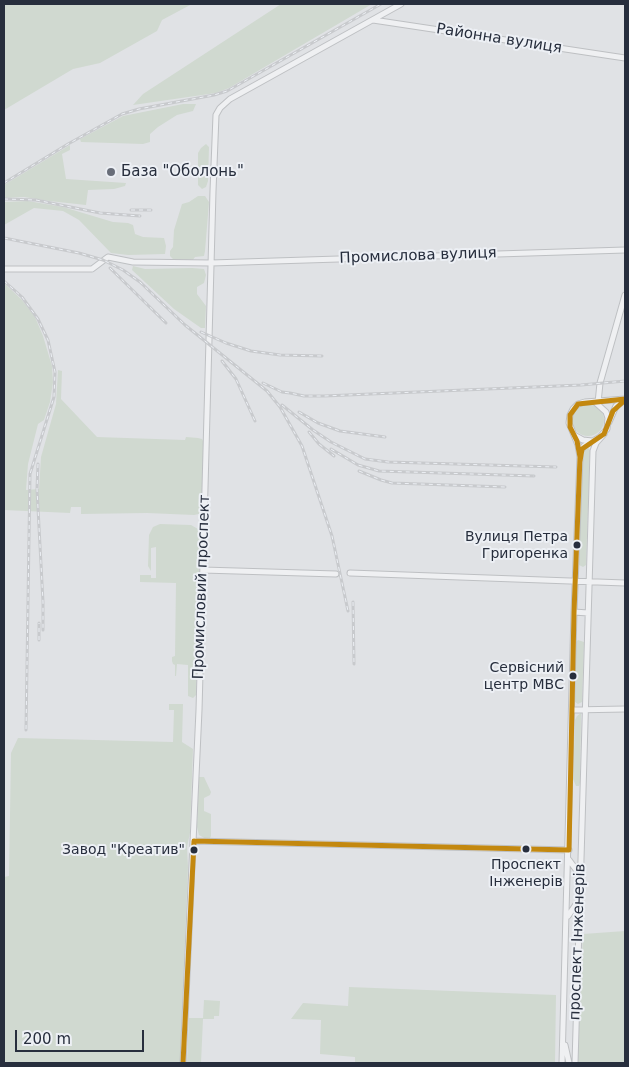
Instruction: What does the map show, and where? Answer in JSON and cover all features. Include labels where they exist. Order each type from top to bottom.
[{"type":"street","points":[[372,20],[401,4]]},
{"type":"street","name":"Районна вулиця","points":[[372,20],[625,58]]},
{"type":"street","name":"Промисловий проспект","points":[[183,1063],[194,841],[214,137],[218,111],[230,99],[372,20]]},
{"type":"street","name":"Промислова вулиця","points":[[111,257],[133,262],[211,263],[625,250]]},
{"type":"street","points":[[106,251],[111,257]]},
{"type":"street","points":[[4,269],[92,269],[105,258],[111,257]]},
{"type":"street","points":[[595,402],[625,295]]},
{"type":"street","points":[[594,440],[583,440],[573,434],[569,423],[573,409],[578,404],[625,399]]},
{"type":"street","points":[[580,452],[584,446],[604,434],[616,406],[625,399]]},
{"type":"street","points":[[595,402],[606,412],[608,425]]},
{"type":"street","name":"проспект Інженерів","points":[[562,1063],[580,452],[573,434]]},
{"type":"street","name":"проспект Інженерів","points":[[575,1063],[593,451],[596,443],[604,434]]},
{"type":"street","points":[[203,570],[336,574]]},
{"type":"street","points":[[350,573],[625,583]]},
{"type":"street","points":[[574,612],[588,613]]},
{"type":"street","points":[[574,637],[587,638]]},
{"type":"street","points":[[572,710],[625,710]]},
{"type":"street","points":[[194,841],[569,850]]},
{"type":"street","points":[[568,860],[581,876]]},
{"type":"street","points":[[567,918],[580,898]]},
{"type":"street","points":[[564,1006],[576,1006]]},
{"type":"street","points":[[567,1053],[575,1039]]},
{"type":"street","points":[[563,1040],[569,1063]]},
{"type":"shaded area","points":[[4,4],[192,4],[162,20],[157,31],[100,63],[73,69],[4,110]]},
{"type":"shaded area","points":[[281,4],[372,4],[229,88],[216,93],[133,105],[143,94]]},
{"type":"shaded area","points":[[183,104],[196,104],[193,111],[177,115],[158,127],[150,134],[150,142],[143,144],[81,142],[80,139],[123,116]]},
{"type":"shaded area","points":[[206,144],[209,147],[208,181],[206,187],[202,189],[198,185],[198,153]]},
{"type":"shaded area","points":[[70,145],[70,150],[62,154],[66,179],[126,183],[125,186],[114,189],[88,190],[86,205],[24,197],[4,198],[4,185]]},
{"type":"shaded area","points":[[198,196],[205,196],[209,202],[204,256],[195,257],[192,261],[175,261],[170,256],[170,251],[173,247],[174,230],[182,204]]},
{"type":"shaded area","points":[[28,201],[63,207],[113,222],[128,223],[133,225],[135,234],[143,237],[164,238],[165,254],[128,255],[111,253],[79,220],[63,211],[34,208],[4,225],[4,202]]},
{"type":"shaded area","points":[[133,266],[145,269],[204,269],[206,275],[204,283],[197,287],[197,294],[206,306],[205,328],[201,328],[174,309],[132,270]]},
{"type":"shaded area","points":[[4,283],[22,300],[35,317],[52,366],[53,382],[50,402],[44,420],[38,424],[28,464],[26,490],[39,489],[41,457],[56,404],[58,370],[62,371],[61,399],[97,437],[185,440],[186,437],[202,439],[204,443],[201,508],[199,514],[81,514],[81,507],[71,507],[70,513],[4,510]]},
{"type":"shaded area","points":[[588,404],[600,408],[604,420],[600,432],[588,436],[576,432],[572,420],[576,408]]},
{"type":"shaded area","points":[[585,448],[590,450],[586,565],[583,567],[579,565],[582,453]]},
{"type":"shaded area","points":[[160,524],[191,525],[200,532],[196,695],[193,698],[188,696],[188,665],[177,664],[175,676],[175,665],[172,661],[172,657],[175,656],[176,583],[140,582],[140,575],[151,575],[151,578],[156,578],[156,547],[151,548],[151,571],[148,566],[149,535],[153,527]]},
{"type":"shaded area","points":[[578,640],[584,642],[582,702],[578,704],[575,702],[575,696],[576,642]]},
{"type":"shaded area","points":[[169,704],[183,704],[182,742],[193,749],[190,833],[187,847],[188,867],[180,1063],[4,1063],[4,877],[9,876],[11,753],[18,738],[173,742],[174,710],[169,710]]},
{"type":"shaded area","points":[[581,713],[580,783],[579,786],[576,786],[573,779],[575,720]]},
{"type":"shaded area","points":[[199,777],[204,777],[211,792],[210,795],[204,798],[204,811],[211,814],[211,836],[206,839],[199,835],[197,827]]},
{"type":"shaded area","points":[[625,931],[625,1063],[577,1063],[583,934]]},
{"type":"shaded area","points":[[349,987],[556,995],[555,1063],[355,1063],[355,1057],[320,1054],[321,1020],[291,1019],[303,1003],[348,1006]]},
{"type":"shaded area","points":[[204,1000],[220,1001],[219,1016],[214,1016],[214,1019],[203,1019],[201,1063],[187,1063],[189,1018],[203,1018]]},
{"type":"railway","points":[[4,183],[122,114],[227,91],[381,4]]},
{"type":"railway","points":[[4,199],[36,200],[100,213],[140,216]]},
{"type":"railway","points":[[131,210],[151,210]]},
{"type":"railway","points":[[4,238],[79,253],[103,260],[123,270],[140,282],[185,325],[267,391],[280,407],[302,446],[332,536],[348,611]]},
{"type":"railway","points":[[110,268],[166,323]]},
{"type":"railway","points":[[4,281],[22,297],[38,319],[48,340],[55,372],[54,397],[30,474],[26,730]]},
{"type":"railway","points":[[201,332],[251,351],[280,355],[322,356]]},
{"type":"railway","points":[[222,361],[236,379],[255,421]]},
{"type":"railway","points":[[263,383],[282,392],[304,396],[324,396],[581,385],[625,381]]},
{"type":"railway","points":[[282,405],[331,442],[365,459],[388,462],[556,467]]},
{"type":"railway","points":[[299,412],[318,423],[340,431],[385,437]]},
{"type":"railway","points":[[309,432],[319,444],[334,456]]},
{"type":"railway","points":[[331,449],[358,465],[379,471],[534,476]]},
{"type":"railway","points":[[38,464],[37,489],[43,630]]},
{"type":"railway","points":[[359,471],[392,483],[505,487]]},
{"type":"railway","points":[[353,602],[354,664]]},
{"type":"railway","points":[[39,623],[39,640]]},
{"type":"transit line","points":[[569,850],[574,612],[580,457],[577,441],[570,427],[570,415],[578,404],[625,399]]},
{"type":"transit line","points":[[580,461],[582,449],[604,434],[613,411],[625,400]]},
{"type":"transit line","points":[[194,841],[569,850]]},
{"type":"transit line","points":[[183,1063],[194,841]]},
{"type":"place","name":"База \"Оболонь\"","points":[[111,172]]},
{"type":"place","name":"Вулиця Петра Григоренка","points":[[577,545]]},
{"type":"place","name":"Сервісний центр МВС","points":[[573,676]]},
{"type":"place","name":"Проспект Інженерів","points":[[526,849]]},
{"type":"place","name":"Завод \"Креатив\"","points":[[194,850]]}]
